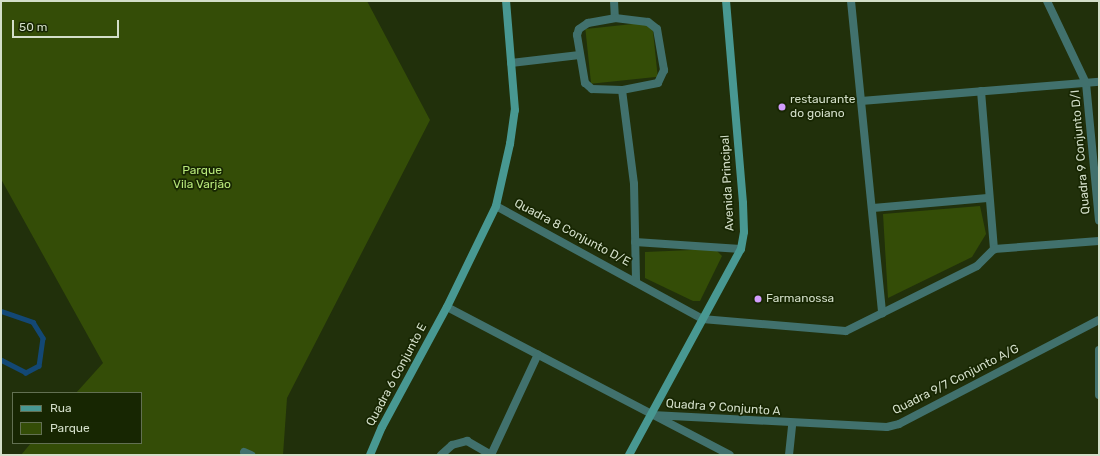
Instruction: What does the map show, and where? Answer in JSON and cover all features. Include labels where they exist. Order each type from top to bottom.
[{"type":"street","name":"Quadra 6 Conjunto E","points":[[370,455],[382,428],[447,307],[496,206],[510,144],[515,110],[506,1]]},
{"type":"street","points":[[614,1],[615,18]]},
{"type":"street","name":"Avenida Principal","points":[[629,455],[741,249],[744,232],[742,196],[726,1]]},
{"type":"street","points":[[851,1],[873,208],[882,313]]},
{"type":"street","points":[[1047,1],[1086,83]]},
{"type":"street","points":[[615,18],[648,22],[657,29],[664,70],[658,83],[622,90],[587,87],[582,78],[580,55],[578,35],[582,26],[615,18]]},
{"type":"street","points":[[511,63],[580,55]]},
{"type":"street","points":[[861,101],[1099,82]]},
{"type":"street","name":"Quadra 9 Conjunto D/I","points":[[1086,83],[1099,220]]},
{"type":"street","points":[[622,90],[634,184],[636,282]]},
{"type":"street","points":[[980,91],[988,198],[994,249]]},
{"type":"street","points":[[873,208],[988,198]]},
{"type":"street","name":"Quadra 8 Conjunto D/E","points":[[496,206],[702,319]]},
{"type":"street","points":[[702,319],[846,331],[977,266],[994,249],[1099,241]]},
{"type":"street","points":[[635,242],[741,249]]},
{"type":"street","points":[[447,307],[730,455]]},
{"type":"street","name":"Quadra 9/7 Conjunto A/G","points":[[792,424],[876,429],[899,424],[1099,320]]},
{"type":"street","points":[[1099,350],[1099,395]]},
{"type":"street","points":[[441,455],[452,445],[467,441],[491,455],[538,354]]},
{"type":"street","name":"Quadra 9 Conjunto A","points":[[652,415],[792,424]]},
{"type":"street","points":[[788,455],[792,424]]},
{"type":"green space","name":"Parque Vila Varjão","points":[[1,1],[367,1],[430,120],[287,398],[283,455],[21,455],[30,444],[142,444],[142,392],[77,392],[103,363],[1,179]]},
{"type":"green space","points":[[652,22],[658,77],[591,84],[585,29]]},
{"type":"green space","points":[[980,206],[986,234],[972,257],[888,298],[883,214]]},
{"type":"green space","points":[[715,249],[722,256],[700,301],[693,301],[645,278],[645,252]]},
{"type":"waterway","points":[[1,311],[33,322],[43,338],[39,366],[26,373],[1,360]]},
{"type":"place","name":"restaurante do goiano","points":[[782,107]]},
{"type":"place","name":"Farmanossa","points":[[758,299]]}]
